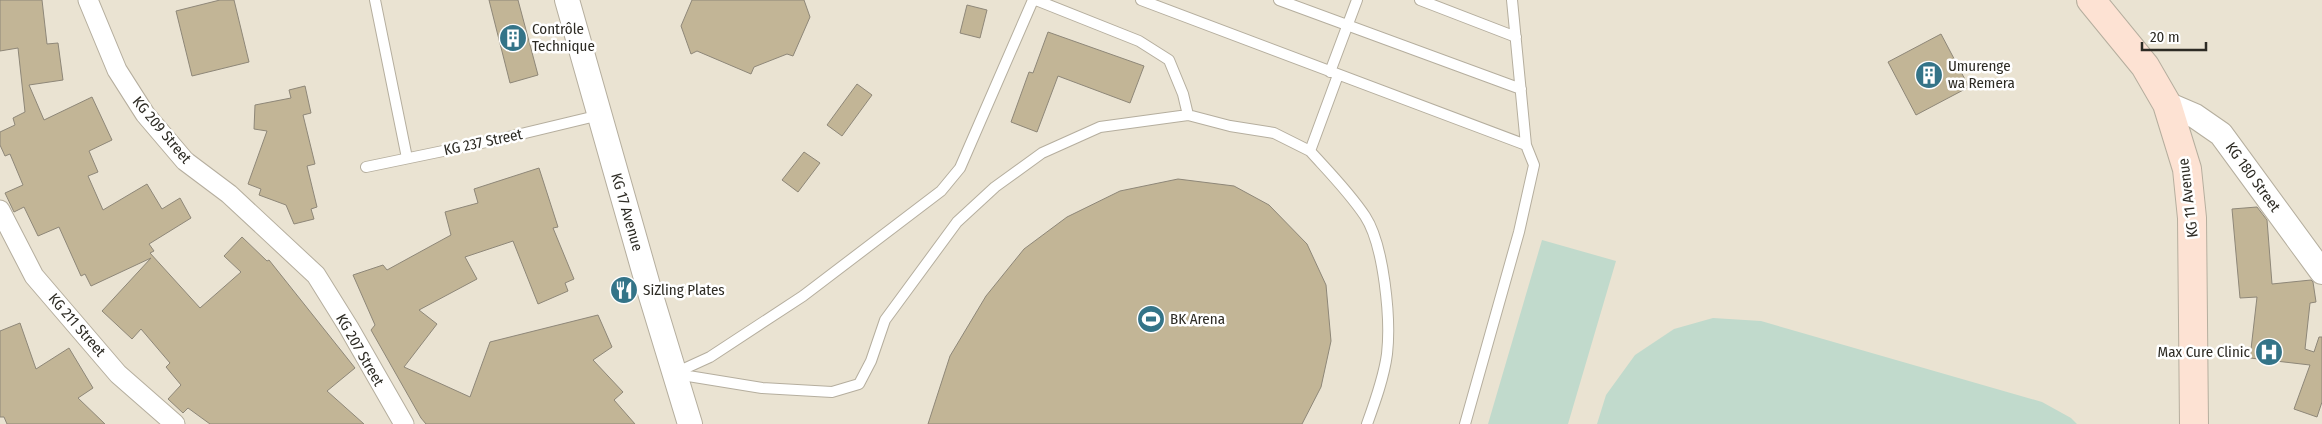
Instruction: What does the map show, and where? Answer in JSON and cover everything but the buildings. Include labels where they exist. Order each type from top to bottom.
[{"type":"main road","name":"KG 11 Avenue","points":[[2091,0],[2145,66],[2167,104],[2187,170],[2192,218],[2194,424]]},
{"type":"street","name":"KG 209 Street","points":[[88,0],[117,70],[145,114],[185,161],[229,194],[316,275]]},
{"type":"street","name":"KG 17 Avenue","points":[[567,0],[690,424]]},
{"type":"street","name":"KG 180 Street","points":[[2167,104],[2195,116],[2222,134],[2322,272]]},
{"type":"street","name":"KG 211 Street","points":[[0,210],[34,276],[118,374],[175,424]]},
{"type":"street","name":"KG 207 Street","points":[[316,275],[404,424]]},
{"type":"lane","points":[[375,0],[407,158]]},
{"type":"lane","points":[[675,373],[710,357],[803,296],[941,191],[960,168],[1035,0],[1139,41],[1168,60],[1183,94],[1188,115]]},
{"type":"lane","points":[[1141,0],[1526,145]]},
{"type":"lane","points":[[1279,0],[1521,89]]},
{"type":"lane","points":[[1310,152],[1357,0]]},
{"type":"lane","points":[[1420,0],[1516,37]]},
{"type":"lane","points":[[1465,424],[1519,232],[1534,165],[1526,145],[1512,0]]},
{"type":"lane","name":"KG 237 Street","points":[[366,167],[600,115]]},
{"type":"lane","points":[[675,373],[762,388],[832,392],[859,384],[870,361],[884,320],[957,222],[995,187],[1042,152],[1100,127],[1188,115],[1230,126],[1274,134],[1310,152],[1333,176],[1366,217],[1381,258],[1386,293],[1387,354],[1367,424]]},
{"type":"green space","points":[[1542,240],[1616,261],[1568,424],[1488,424]]},
{"type":"green space","points":[[1713,318],[1761,321],[2042,402],[2071,418],[2077,424],[1597,424],[1606,395],[1635,355],[1674,329]]},
{"type":"place","name":"Contrôle Technique","points":[[513,38]]},
{"type":"place","name":"Umurenge wa Remera","points":[[1929,75]]},
{"type":"place","name":"SiZling Plates","points":[[624,290]]},
{"type":"place","name":"BK Arena","points":[[1151,319]]},
{"type":"place","name":"Max Cure Clinic","points":[[2269,352]]}]
